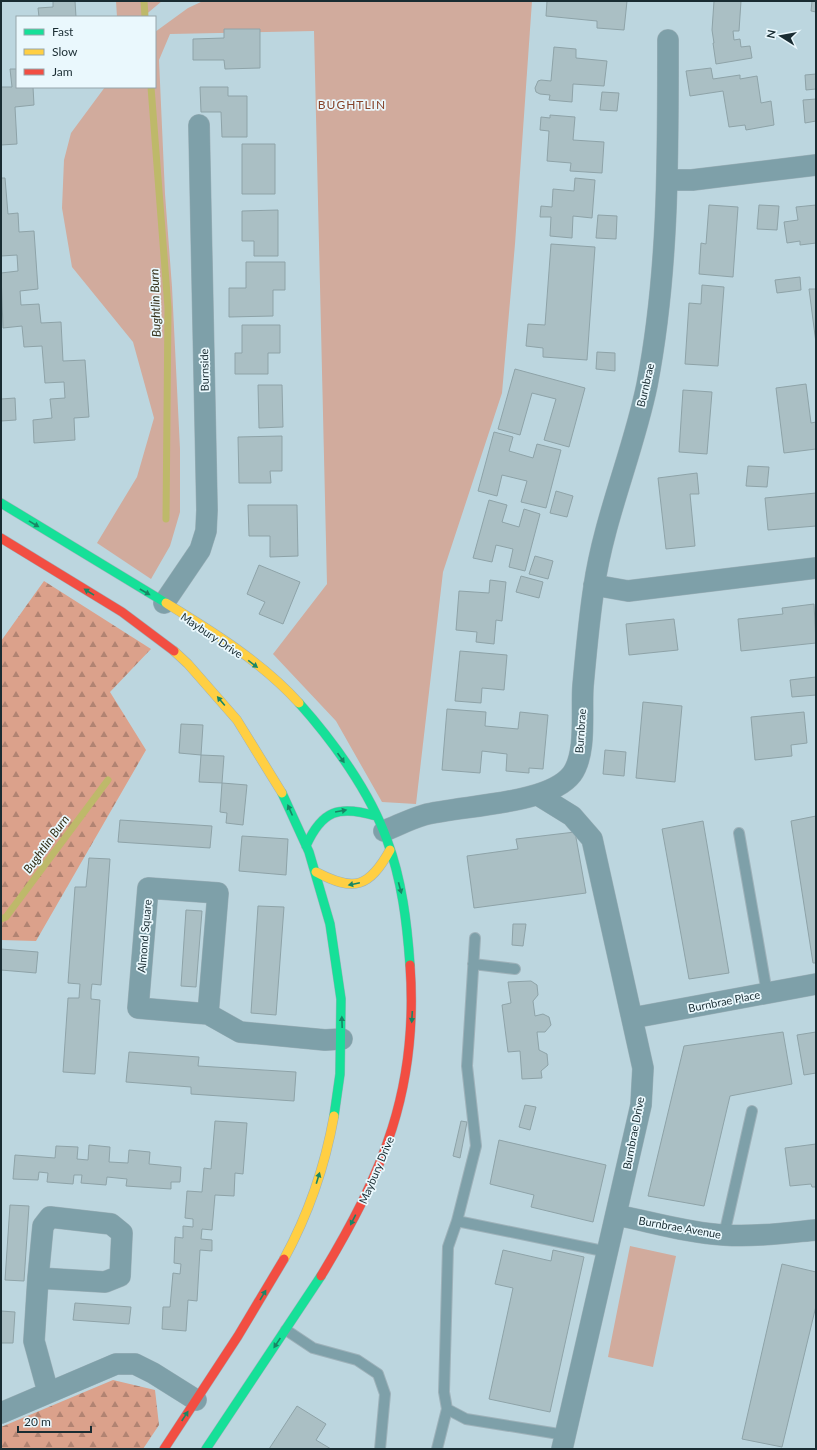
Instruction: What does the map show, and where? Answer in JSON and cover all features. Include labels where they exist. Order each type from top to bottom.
[{"type":"street","name":"Burnbrae","points":[[380,823],[538,795],[560,786],[572,773],[580,755],[583,688],[594,585],[647,380],[656,334],[668,180],[668,40]]},
{"type":"street","name":"Burnside","points":[[164,603],[200,550],[206,531],[207,510],[199,125]]},
{"type":"street","points":[[668,180],[692,180],[816,165]]},
{"type":"street","name":"Maybury Drive","points":[[1,503],[217,636],[278,683],[317,723],[354,776],[380,823],[390,850],[402,895],[407,932],[412,995],[411,1046],[405,1082],[384,1155],[349,1228],[310,1294],[206,1449]]},
{"type":"street","points":[[1,538],[119,611],[187,663],[244,728],[286,801],[306,846],[316,872],[328,913],[337,957],[340,985],[342,1039],[340,1077],[333,1124],[326,1153],[304,1218],[269,1285],[164,1449]]},
{"type":"street","points":[[594,585],[628,591],[816,568]]},
{"type":"street","name":"Burnbrae Drive","points":[[538,795],[572,816],[592,839],[643,1068],[641,1105],[564,1442]]},
{"type":"street","points":[[306,846],[312,830],[323,818],[337,811],[357,809],[380,823]]},
{"type":"street","points":[[316,872],[333,882],[350,886],[369,880],[381,868],[390,850]]},
{"type":"street","name":"Almond Square","points":[[208,1014],[218,893],[148,888],[138,1008],[208,1014],[240,1032],[325,1040],[342,1039]]},
{"type":"street","name":"Burnbrae Place","points":[[632,1018],[816,984]]},
{"type":"street","name":"Burnbrae Avenue","points":[[616,1215],[724,1235],[763,1236],[816,1230]]},
{"type":"street","points":[[38,1278],[105,1282],[120,1276],[122,1233],[111,1224],[50,1217],[43,1226],[38,1278],[34,1341],[48,1392]]},
{"type":"street","points":[[1,1412],[116,1364],[135,1364],[153,1373],[196,1400]]},
{"type":"lane","points":[[739,833],[767,993]]},
{"type":"lane","points":[[437,1449],[447,1409],[444,1392],[448,1247],[457,1221],[476,1146],[467,1066],[474,938]]},
{"type":"lane","points":[[473,964],[515,968]]},
{"type":"lane","points":[[724,1235],[752,1111]]},
{"type":"lane","points":[[457,1221],[608,1252]]},
{"type":"lane","points":[[286,1330],[313,1348],[357,1360],[378,1374],[385,1394],[380,1449]]},
{"type":"lane","points":[[447,1409],[466,1419],[564,1442]]},
{"type":"shaded area","points":[[116,1],[162,1],[144,16],[117,16]]},
{"type":"shaded area","points":[[203,1],[532,1],[515,244],[502,393],[443,572],[416,804],[382,802],[336,721],[273,654],[327,584],[314,31],[170,34],[159,60],[165,194],[172,287],[180,449],[180,512],[170,546],[151,579],[97,543],[137,477],[154,418],[133,342],[72,267],[62,208],[64,160],[71,133],[104,88],[156,88],[156,31],[188,8]]},
{"type":"shaded area","points":[[630,1246],[676,1256],[653,1367],[608,1357]]},
{"type":"green space","points":[[44,581],[151,649],[110,692],[146,750],[36,941],[1,940],[1,641]]},
{"type":"green space","points":[[113,1380],[155,1390],[159,1425],[143,1449],[1,1449],[1,1427]]},
{"type":"building","points":[[53,1],[75,1],[76,16],[39,16],[38,8],[53,7]]},
{"type":"building","points":[[547,1],[627,1],[624,30],[597,28],[597,21],[546,16]]},
{"type":"building","points":[[714,1],[741,1],[739,31],[733,31],[734,40],[740,39],[741,47],[750,46],[752,58],[716,64],[712,30]]},
{"type":"building","points":[[812,1],[816,1],[816,12],[811,11]]},
{"type":"building","points":[[224,29],[260,29],[260,68],[225,69],[224,60],[193,60],[193,39],[224,38]]},
{"type":"building","points":[[554,47],[576,49],[576,58],[607,61],[604,86],[573,84],[572,102],[549,100],[550,95],[536,92],[535,88],[538,81],[551,81]]},
{"type":"building","points":[[711,68],[713,79],[740,75],[740,79],[757,76],[761,103],[771,101],[774,125],[746,130],[745,125],[729,127],[723,91],[690,96],[686,71]]},
{"type":"building","points":[[10,69],[16,69],[16,88],[33,88],[34,105],[15,107],[17,144],[1,145],[1,87],[12,87]]},
{"type":"building","points":[[816,74],[816,89],[806,90],[805,75]]},
{"type":"building","points":[[200,87],[228,87],[228,96],[247,96],[247,137],[222,137],[221,112],[201,112]]},
{"type":"building","points":[[602,92],[619,93],[617,111],[600,110]]},
{"type":"building","points":[[816,99],[816,121],[805,123],[803,100]]},
{"type":"building","points":[[550,115],[575,117],[573,140],[604,142],[602,173],[570,171],[571,163],[547,161],[549,131],[540,130],[541,117],[550,118]]},
{"type":"building","points":[[242,144],[275,144],[275,194],[242,194]]},
{"type":"building","points":[[1,178],[5,178],[8,214],[18,213],[19,232],[34,231],[38,289],[20,291],[21,305],[39,304],[41,323],[61,322],[63,361],[85,360],[89,417],[74,418],[75,440],[34,443],[33,420],[52,418],[50,399],[65,398],[64,382],[45,383],[42,346],[24,347],[22,326],[3,328],[1,273],[18,271],[17,255],[1,256]]},
{"type":"building","points":[[575,178],[595,180],[592,218],[573,216],[572,238],[550,236],[551,217],[540,217],[541,206],[552,207],[553,189],[574,191]]},
{"type":"building","points":[[709,205],[738,207],[733,277],[699,274],[701,243],[706,244]]},
{"type":"building","points":[[759,205],[779,206],[777,230],[757,229]]},
{"type":"building","points":[[816,205],[816,243],[800,245],[800,241],[787,243],[784,222],[798,220],[796,207]]},
{"type":"building","points":[[278,210],[278,256],[254,256],[254,241],[242,241],[242,211]]},
{"type":"building","points":[[598,215],[617,216],[616,239],[596,238]]},
{"type":"building","points":[[551,244],[595,247],[587,360],[543,357],[543,348],[526,346],[528,324],[545,325]]},
{"type":"building","points":[[246,262],[285,262],[285,290],[273,290],[273,316],[229,317],[229,288],[246,288]]},
{"type":"building","points":[[800,277],[801,290],[777,293],[775,280]]},
{"type":"building","points":[[702,285],[724,287],[718,366],[685,364],[689,303],[701,304]]},
{"type":"building","points":[[809,289],[816,289],[816,343]]},
{"type":"building","points":[[242,325],[280,325],[280,353],[268,353],[268,374],[235,374],[235,353],[242,353]]},
{"type":"building","points":[[597,352],[615,353],[615,371],[596,369]]},
{"type":"building","points":[[515,369],[585,388],[569,447],[544,440],[556,399],[532,393],[520,435],[498,429]]},
{"type":"building","points":[[806,384],[811,423],[816,422],[816,449],[784,453],[776,388]]},
{"type":"building","points":[[258,385],[282,385],[283,427],[259,428]]},
{"type":"building","points":[[683,390],[712,392],[707,454],[679,452]]},
{"type":"building","points":[[15,398],[16,420],[1,421],[1,399]]},
{"type":"building","points":[[494,432],[513,437],[509,451],[533,458],[537,444],[561,450],[546,508],[521,502],[527,481],[502,475],[497,496],[478,491]]},
{"type":"building","points":[[282,436],[282,471],[270,471],[271,483],[239,483],[238,437]]},
{"type":"building","points":[[748,466],[769,467],[767,487],[746,486]]},
{"type":"building","points":[[697,473],[699,494],[690,494],[695,546],[666,549],[658,478]]},
{"type":"building","points":[[556,491],[573,496],[567,517],[550,513]]},
{"type":"building","points":[[816,493],[816,526],[768,530],[765,498]]},
{"type":"building","points":[[489,500],[507,505],[502,522],[519,527],[524,509],[540,514],[525,571],[509,567],[513,549],[496,545],[492,562],[473,558]]},
{"type":"building","points":[[248,505],[297,505],[298,556],[270,557],[270,536],[249,536]]},
{"type":"building","points":[[535,556],[553,561],[548,579],[529,574]]},
{"type":"building","points":[[259,565],[300,582],[283,624],[259,614],[265,602],[247,594]]},
{"type":"building","points":[[521,576],[543,582],[539,598],[516,592]]},
{"type":"building","points":[[490,580],[506,582],[502,621],[496,620],[494,644],[476,642],[477,632],[456,630],[459,591],[489,593]]},
{"type":"building","points":[[814,604],[816,643],[741,651],[738,619],[783,614],[782,608]]},
{"type":"building","points":[[674,619],[678,650],[629,655],[626,624]]},
{"type":"building","points":[[460,651],[507,655],[504,690],[482,688],[481,703],[455,701]]},
{"type":"building","points":[[816,677],[816,695],[792,697],[790,680]]},
{"type":"building","points":[[643,702],[682,706],[675,782],[636,778]]},
{"type":"building","points":[[447,709],[486,712],[485,726],[518,729],[520,712],[548,715],[543,769],[529,768],[529,773],[506,771],[507,754],[482,751],[480,773],[442,770]]},
{"type":"building","points":[[804,712],[807,743],[791,745],[792,756],[755,760],[751,717]]},
{"type":"building","points":[[181,724],[203,725],[201,755],[179,753]]},
{"type":"building","points":[[605,750],[626,752],[624,776],[603,774]]},
{"type":"building","points":[[201,755],[224,756],[222,783],[199,782]]},
{"type":"building","points":[[222,783],[247,785],[243,825],[226,823],[227,813],[220,812]]},
{"type":"building","points":[[816,816],[816,963],[813,963],[791,821]]},
{"type":"building","points":[[120,820],[212,826],[210,848],[118,842]]},
{"type":"building","points":[[703,821],[729,973],[689,979],[662,829]]},
{"type":"building","points":[[575,832],[586,893],[474,908],[467,856],[518,849],[516,839]]},
{"type":"building","points":[[242,836],[288,839],[286,875],[239,871]]},
{"type":"building","points":[[89,858],[110,859],[101,985],[92,984],[91,992],[91,999],[100,1000],[95,1074],[63,1072],[68,998],[79,998],[80,984],[68,983],[75,887],[86,887]]},
{"type":"building","points":[[258,906],[284,907],[276,1015],[251,1013]]},
{"type":"building","points":[[186,910],[202,911],[196,987],[181,986]]},
{"type":"building","points":[[513,924],[526,924],[523,946],[512,945]]},
{"type":"building","points":[[1,949],[38,952],[36,973],[1,970]]},
{"type":"building","points":[[531,981],[537,985],[538,995],[533,1001],[535,1016],[543,1014],[549,1017],[551,1025],[545,1032],[537,1032],[539,1050],[547,1054],[548,1065],[541,1071],[542,1078],[522,1079],[520,1051],[508,1052],[502,1005],[511,1003],[508,982]]},
{"type":"building","points":[[783,1032],[792,1084],[730,1096],[704,1206],[648,1196],[684,1046]]},
{"type":"building","points":[[816,1032],[816,1073],[804,1075],[797,1035]]},
{"type":"building","points":[[129,1052],[199,1057],[198,1066],[296,1072],[294,1101],[191,1094],[191,1087],[126,1082]]},
{"type":"building","points":[[525,1105],[536,1107],[530,1130],[519,1127]]},
{"type":"building","points":[[215,1121],[247,1123],[243,1174],[235,1173],[234,1196],[215,1195],[212,1230],[202,1229],[201,1239],[212,1240],[212,1251],[200,1250],[197,1301],[188,1300],[186,1331],[162,1329],[163,1307],[170,1307],[173,1273],[180,1274],[181,1264],[174,1263],[175,1237],[183,1238],[183,1226],[193,1227],[193,1219],[185,1218],[187,1191],[202,1192],[204,1168],[211,1169]]},
{"type":"building","points":[[461,1121],[467,1122],[460,1158],[453,1156]]},
{"type":"building","points":[[499,1140],[606,1165],[593,1222],[531,1207],[534,1195],[490,1184]]},
{"type":"building","points":[[816,1144],[816,1187],[812,1187],[811,1184],[790,1186],[785,1148]]},
{"type":"building","points":[[89,1145],[110,1147],[109,1162],[128,1163],[129,1150],[150,1152],[149,1164],[181,1167],[180,1182],[171,1182],[171,1189],[126,1186],[127,1179],[107,1177],[106,1185],[81,1183],[82,1175],[74,1175],[73,1184],[47,1182],[48,1173],[39,1172],[38,1180],[13,1179],[15,1155],[55,1158],[56,1146],[78,1147],[77,1159],[88,1160]]},
{"type":"building","points":[[10,1205],[29,1206],[24,1281],[5,1280]]},
{"type":"building","points":[[503,1250],[551,1261],[553,1250],[584,1257],[550,1412],[489,1399],[513,1288],[495,1284]]},
{"type":"building","points":[[782,1264],[816,1272],[816,1306],[782,1447],[742,1439]]},
{"type":"building","points":[[75,1303],[131,1307],[129,1324],[73,1320]]},
{"type":"building","points":[[1,1311],[15,1312],[13,1343],[1,1343]]},
{"type":"building","points":[[297,1406],[326,1424],[316,1440],[331,1449],[269,1449]]},
{"type":"waterway","name":"Bughtlin Burn","points":[[144,1],[145,16]]},
{"type":"waterway","name":"Bughtlin Burn","points":[[151,88],[168,308],[166,519]]},
{"type":"waterway","name":"Bughtlin Burn","points":[[1,919],[6,917],[108,780]]},
{"type":"traffic: fast","points":[[1,503],[166,603]]},
{"type":"traffic: fast","points":[[299,703],[337,750],[361,786],[380,822],[392,855],[400,886],[410,965]]},
{"type":"traffic: fast","points":[[282,793],[309,852],[330,924],[341,999],[340,1074],[334,1116]]},
{"type":"traffic: fast","points":[[306,846],[318,825],[333,813],[352,811],[376,816]]},
{"type":"traffic: fast","points":[[206,1449],[321,1276]]},
{"type":"traffic: slow","points":[[166,603],[236,648],[269,674],[299,703]]},
{"type":"traffic: slow","points":[[174,651],[188,664],[237,720],[282,793]]},
{"type":"traffic: slow","points":[[316,872],[341,882],[351,884],[359,883],[367,879],[375,872],[390,850]]},
{"type":"traffic: slow","points":[[284,1259],[301,1225],[315,1190],[326,1153],[334,1116]]},
{"type":"traffic: jam","points":[[1,538],[122,612],[174,651]]},
{"type":"traffic: jam","points":[[321,1276],[362,1201],[379,1165],[392,1128],[402,1091],[409,1051],[411,1010],[410,965]]},
{"type":"traffic: jam","points":[[164,1449],[238,1336],[284,1259]]},
{"type":"district","name":"BUGHTLIN","points":[[352,104]]}]
